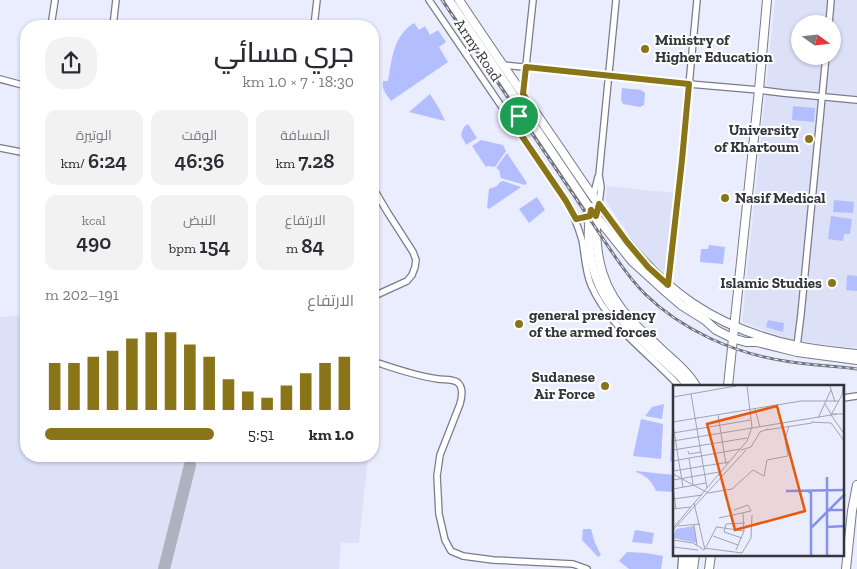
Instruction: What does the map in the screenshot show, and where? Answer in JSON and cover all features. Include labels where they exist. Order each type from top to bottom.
[{"type":"main road","points":[[449,0],[627,242],[648,267],[668,285],[708,313],[752,333],[796,346],[857,354]]},
{"type":"main road","points":[[459,0],[523,94],[528,109],[592,214],[645,274],[681,305],[705,320],[732,342],[757,342],[797,352],[857,360]]},
{"type":"main road","points":[[728,385],[767,0]]},
{"type":"main road","points":[[593,197],[588,234],[589,249],[593,269],[600,288],[615,312],[627,326],[687,385]]},
{"type":"main road","points":[[576,219],[592,214],[599,204]]},
{"type":"main road","points":[[592,214],[600,266],[612,295],[632,321],[686,372],[695,385]]},
{"type":"main road","points":[[846,569],[852,511],[857,485]]},
{"type":"main road","points":[[687,569],[688,556]]},
{"type":"main road","points":[[693,569],[694,556]]},
{"type":"main road","points":[[709,569],[711,556]]},
{"type":"street","points":[[52,20],[55,0]]},
{"type":"street","points":[[114,20],[116,0]]},
{"type":"street","points":[[314,20],[316,0]]},
{"type":"street","name":"Army Road","points":[[429,0],[566,201],[576,219],[582,240],[588,276],[610,315],[627,337],[678,385]]},
{"type":"street","points":[[465,9],[466,0]]},
{"type":"street","points":[[523,94],[532,0]]},
{"type":"street","points":[[593,197],[599,175],[616,0]]},
{"type":"street","points":[[668,285],[682,160],[696,0]]},
{"type":"street","points":[[830,15],[831,0]]},
{"type":"street","points":[[503,65],[857,100]]},
{"type":"street","points":[[796,346],[801,314],[825,65]]},
{"type":"street","points":[[0,79],[20,84]]},
{"type":"street","points":[[511,120],[528,109]]},
{"type":"street","points":[[0,148],[20,152]]},
{"type":"street","points":[[599,175],[601,187],[599,204]]},
{"type":"street","points":[[379,198],[413,252],[416,260],[412,275],[407,281],[379,295]]},
{"type":"street","points":[[379,363],[424,377],[453,380],[461,387],[462,396],[460,404],[440,455],[437,476],[439,514],[445,540],[451,551],[463,556],[493,560],[573,564],[587,569]]},
{"type":"street","points":[[844,398],[857,396]]},
{"type":"street","points":[[681,569],[682,556]]},
{"type":"shaded area","name":"University of Khartoum","points":[[775,0],[857,0],[857,347],[842,347],[788,339],[742,322]]},
{"type":"shaded area","points":[[414,23],[419,30],[425,26],[430,35],[438,30],[446,42],[439,47],[448,62],[391,101],[384,89],[383,81],[388,81],[392,56],[398,41],[407,28]]},
{"type":"shaded area","points":[[622,88],[641,90],[645,93],[644,105],[640,107],[623,104],[621,100]]},
{"type":"shaded area","points":[[430,94],[440,110],[445,121],[409,112]]},
{"type":"shaded area","points":[[793,106],[815,108],[814,122],[792,120]]},
{"type":"shaded area","points":[[468,124],[477,138],[466,145],[461,135],[464,127]]},
{"type":"shaded area","points":[[481,140],[503,145],[506,151],[495,167],[486,167],[472,146]]},
{"type":"shaded area","points":[[507,153],[527,183],[525,185],[501,178],[499,170],[496,168]]},
{"type":"shaded area","points":[[503,181],[521,187],[489,209],[487,207],[489,189]]},
{"type":"shaded area","points":[[607,186],[674,193],[665,273],[632,240],[606,201]]},
{"type":"shaded area","points":[[537,197],[545,210],[529,223],[519,209]]},
{"type":"shaded area","points":[[834,200],[854,202],[853,213],[833,212]]},
{"type":"shaded area","points":[[831,216],[852,219],[850,234],[844,234],[843,241],[828,239]]},
{"type":"shaded area","points":[[709,245],[725,247],[723,264],[700,262],[701,249],[708,249]]},
{"type":"shaded area","points":[[847,275],[857,276],[857,291],[846,290]]},
{"type":"shaded area","points":[[20,315],[20,462],[367,462],[359,543],[341,543],[339,569],[0,569],[0,317]]},
{"type":"shaded area","points":[[768,320],[784,323],[783,332],[766,327]]},
{"type":"shaded area","points":[[664,404],[662,419],[645,416],[652,407]]},
{"type":"shaded area","points":[[641,419],[663,424],[661,459],[633,456]]},
{"type":"shaded area","points":[[672,426],[673,462],[670,461]]},
{"type":"shaded area","points":[[636,472],[673,475],[673,492],[656,491],[649,479]]},
{"type":"shaded area","points":[[583,529],[591,529],[601,555],[598,557],[582,540]]},
{"type":"shaded area","points":[[635,530],[654,533],[652,544],[632,542]]},
{"type":"shaded area","points":[[627,552],[663,556],[661,569],[629,569],[619,561]]},
{"type":"taxiway","points":[[164,569],[190,465]]},
{"type":"railway","points":[[442,0],[616,258],[645,294],[675,319],[728,346],[785,361],[857,369]]},
{"type":"place","name":"Ministry of Higher Education","points":[[645,49]]},
{"type":"place","name":"University of Khartoum","points":[[809,139]]},
{"type":"place","name":"Nasif Medical","points":[[725,198]]},
{"type":"place","name":"Islamic Studies","points":[[832,283]]},
{"type":"place","name":"general presidency of the armed forces","points":[[519,324]]},
{"type":"place","name":"Sudanese Air Force","points":[[605,386]]},
{"type":"route","points":[[526,67],[689,84],[668,285],[648,267],[599,204],[596,216],[591,210],[590,216],[576,219],[566,201],[511,120],[519,116],[532,107],[523,94],[526,67]]}]
